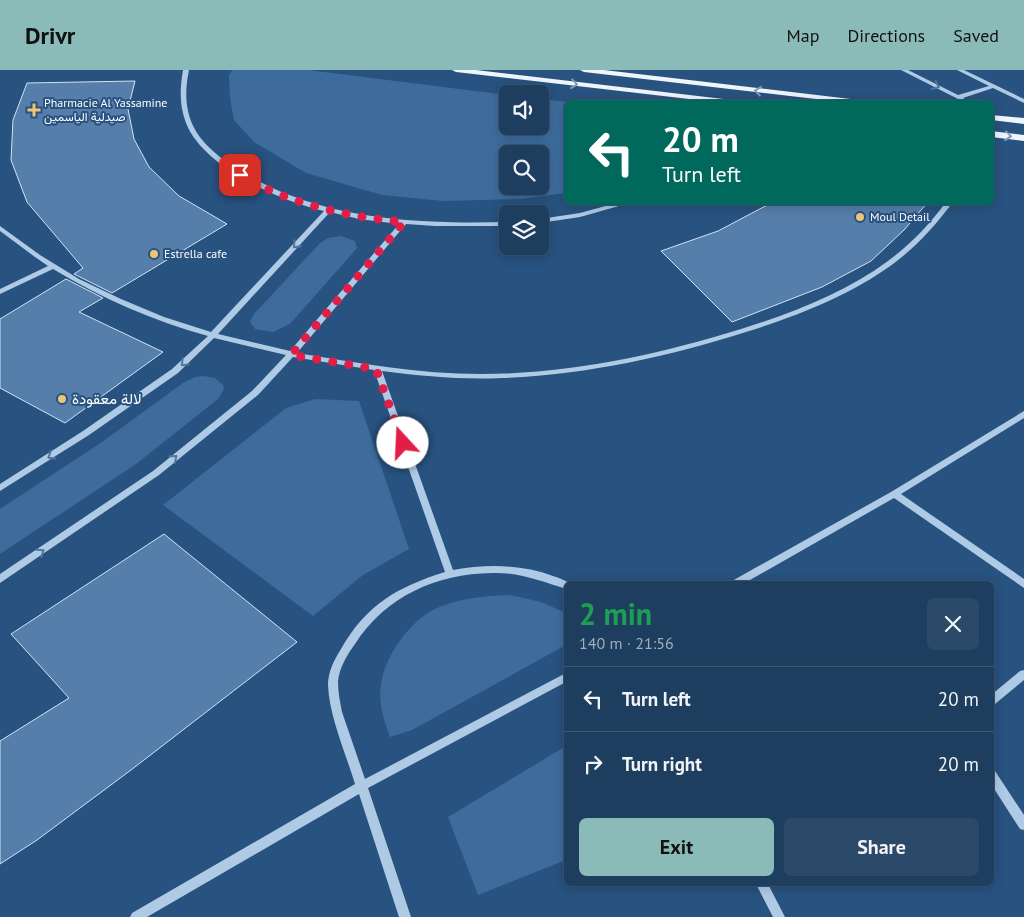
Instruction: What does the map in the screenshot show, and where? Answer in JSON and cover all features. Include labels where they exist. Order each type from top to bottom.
[{"type":"main road","points":[[456,70],[715,100]]},
{"type":"main road","points":[[584,70],[842,100]]},
{"type":"main road","points":[[994,117],[1024,121]]},
{"type":"main road","points":[[994,134],[1024,138]]},
{"type":"street","points":[[186,70],[183,102],[186,116],[192,129],[201,143],[214,156],[250,181],[274,192],[356,216],[447,225],[499,224]]},
{"type":"street","points":[[904,70],[964,100]]},
{"type":"street","points":[[960,70],[1024,101]]},
{"type":"street","points":[[959,97],[995,86]]},
{"type":"street","points":[[549,220],[580,215],[618,205]]},
{"type":"street","points":[[0,228],[51,267],[139,309],[170,322],[213,335],[291,355],[376,369],[462,376],[512,375],[609,364],[728,336],[812,306],[879,270],[931,228],[948,205]]},
{"type":"street","points":[[0,488],[86,433],[175,371],[213,335],[329,209]]},
{"type":"street","points":[[0,578],[156,473],[255,393],[291,355],[404,222]]},
{"type":"street","points":[[0,292],[51,267]]},
{"type":"street","points":[[376,369],[450,574]]},
{"type":"street","points":[[741,581],[894,494],[1024,414]]},
{"type":"street","points":[[894,494],[1024,584]]},
{"type":"street","points":[[405,917],[337,712],[333,680],[349,641],[377,609],[414,585],[450,574],[503,568],[548,577],[564,584]]},
{"type":"street","points":[[994,699],[1024,674]]},
{"type":"street","points":[[136,917],[362,786],[564,678]]},
{"type":"street","points":[[994,779],[1024,825]]},
{"type":"street","points":[[763,886],[779,917]]},
{"type":"shaded area","points":[[232,70],[308,70],[499,94],[499,135],[549,135],[549,100],[564,102],[564,193],[521,199],[443,201],[382,195],[306,173],[254,142],[234,120],[229,76]]},
{"type":"shaded area","points":[[341,236],[355,241],[357,248],[290,324],[273,332],[255,329],[250,322],[254,314],[320,243],[328,238]]},
{"type":"shaded area","points":[[195,377],[215,378],[223,385],[224,389],[218,399],[136,464],[0,554],[0,509],[102,442],[183,383]]},
{"type":"shaded area","points":[[315,399],[359,401],[409,549],[363,575],[313,616],[163,505],[286,408]]},
{"type":"shaded area","points":[[510,595],[541,602],[564,612],[564,646],[412,730],[390,737],[381,705],[380,692],[387,663],[400,641],[416,622],[435,609],[453,602]]},
{"type":"shaded area","points":[[564,747],[564,861],[478,895],[448,817]]},
{"type":"building","points":[[135,81],[128,109],[134,139],[149,167],[179,196],[227,224],[112,293],[74,274],[83,268],[27,202],[11,160],[13,120],[27,83]]},
{"type":"building","points":[[767,205],[925,205],[904,230],[871,261],[822,287],[732,322],[661,251],[718,231]]},
{"type":"building","points":[[66,279],[103,298],[79,312],[163,352],[65,423],[0,388],[0,319]]},
{"type":"building","points":[[164,534],[297,642],[131,770],[37,840],[0,864],[0,741],[69,698],[11,634]]},
{"type":"place","name":"Pharmacie Al Yassamine صيدلية الياسمين","points":[[34,110]]},
{"type":"place","name":"Moul Detail","points":[[860,217]]},
{"type":"place","name":"Estrella cafe","points":[[154,254]]},
{"type":"place","name":"لالة معقودة","points":[[62,399]]},
{"type":"route","points":[[240,175],[274,192],[300,201],[356,216],[404,222],[291,355],[376,369],[403,443]]}]
